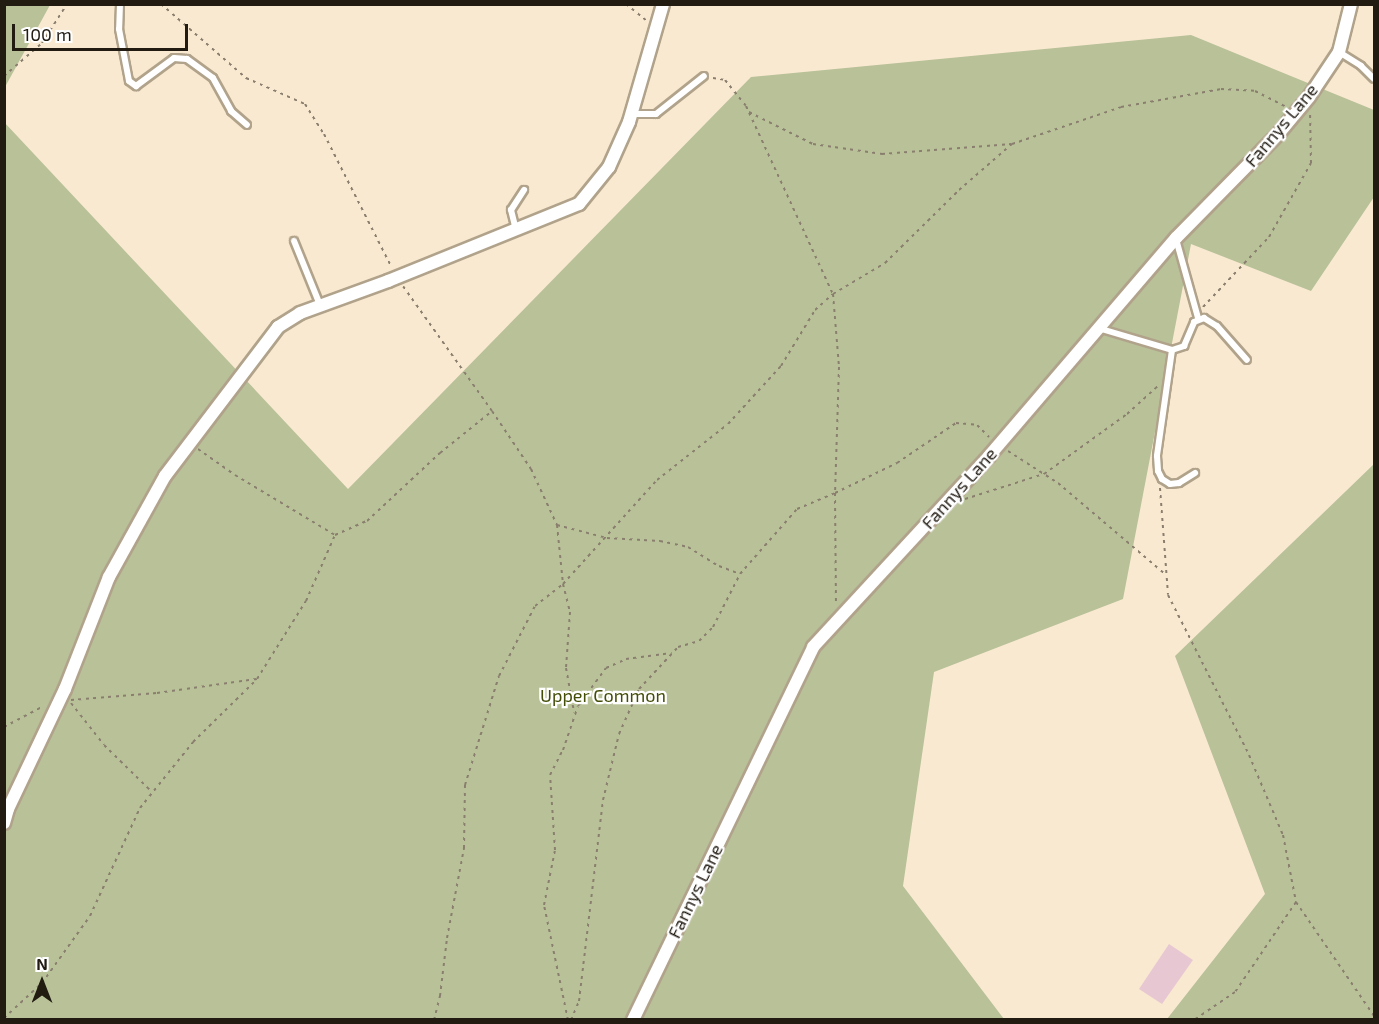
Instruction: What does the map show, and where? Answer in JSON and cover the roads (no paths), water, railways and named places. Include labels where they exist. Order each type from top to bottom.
[{"type":"street","points":[[4,823],[8,809],[59,701],[110,577],[165,476],[278,327],[300,313],[397,278],[579,204],[609,167],[632,114],[663,4]]},
{"type":"street","name":"Fannys Lane","points":[[633,1020],[813,647],[998,445],[1176,238],[1251,163],[1309,97],[1339,52],[1352,4]]},
{"type":"lane","points":[[120,4],[119,29],[129,81],[136,86],[174,58],[187,59],[213,78],[231,111],[246,125]]},
{"type":"lane","points":[[1339,52],[1361,66],[1374,79]]},
{"type":"lane","points":[[632,114],[656,114],[704,76]]},
{"type":"lane","points":[[516,230],[511,210],[524,190]]},
{"type":"lane","points":[[1098,328],[1172,350],[1184,345],[1197,315],[1176,238]]},
{"type":"lane","points":[[294,241],[320,305]]},
{"type":"lane","points":[[1197,315],[1210,320],[1247,360]]},
{"type":"lane","points":[[1172,350],[1157,456],[1160,475],[1170,484],[1179,483],[1195,473]]},
{"type":"park label","name":"Upper Common","points":[[603,695]]}]
